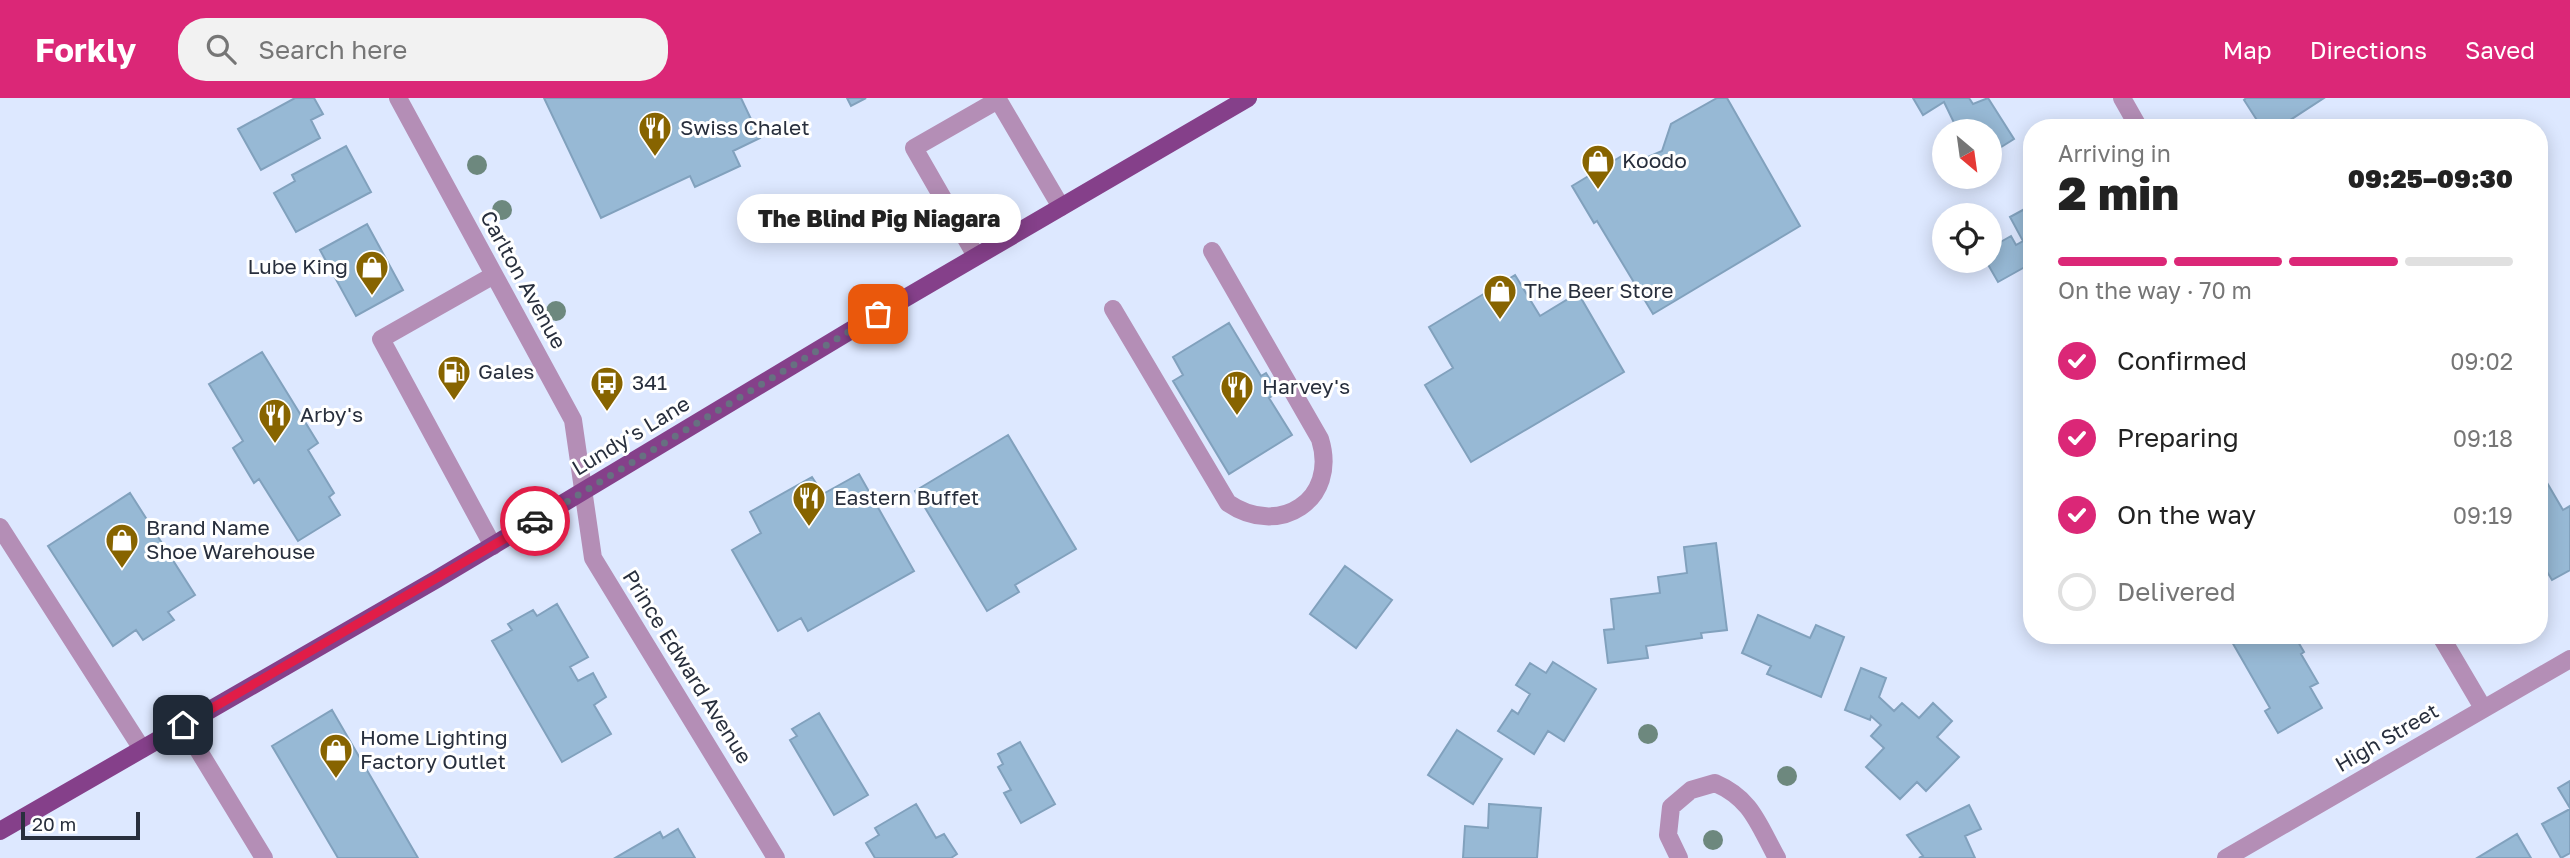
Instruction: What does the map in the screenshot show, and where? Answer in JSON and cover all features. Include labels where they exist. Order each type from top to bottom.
[{"type":"main road","name":"Lundy's Lane","points":[[0,831],[493,546],[976,256],[1248,98]]},
{"type":"street","name":"Carlton Avenue","points":[[398,98],[573,420],[584,491]]},
{"type":"street","points":[[2122,98],[2134,119]]},
{"type":"street","points":[[976,256],[914,148],[998,99],[1061,207]]},
{"type":"street","points":[[1113,309],[1228,503],[1261,517],[1271,518],[1293,511],[1312,498],[1322,482],[1325,463],[1322,445],[1212,251]]},
{"type":"street","points":[[493,546],[381,339],[494,275]]},
{"type":"street","name":"Prince Edward Avenue","points":[[584,491],[593,558],[776,858]]},
{"type":"street","points":[[0,527],[142,749]]},
{"type":"street","points":[[2445,644],[2483,708]]},
{"type":"street","name":"High Street","points":[[2226,858],[2570,659]]},
{"type":"street","points":[[183,725],[264,858]]},
{"type":"street","points":[[1679,858],[1668,835],[1671,807],[1691,790],[1715,783],[1737,792],[1750,809],[1777,858]]},
{"type":"building","points":[[295,98],[314,98],[323,114],[311,120],[320,138],[261,170],[238,129]]},
{"type":"building","name":"Swiss Chalet","points":[[544,98],[741,98],[760,138],[733,151],[740,166],[695,187],[690,176],[601,218]]},
{"type":"building","points":[[847,98],[866,98],[851,106]]},
{"type":"building","points":[[1717,98],[1727,98],[1800,226],[1653,314],[1597,221],[1594,223],[1572,186],[1625,154],[1648,157],[1662,151],[1671,124]]},
{"type":"building","points":[[1913,98],[1969,98],[1973,104],[1988,98],[2001,119],[1952,119],[1944,102],[1923,115]]},
{"type":"building","points":[[2324,98],[2292,119],[2256,119],[2244,100]]},
{"type":"building","points":[[2002,120],[2014,139],[2002,146]]},
{"type":"building","points":[[346,146],[371,192],[296,232],[274,193],[295,181],[292,175]]},
{"type":"building","points":[[2023,210],[2023,241],[2010,217]]},
{"type":"building","points":[[367,224],[403,290],[356,316],[320,250]]},
{"type":"building","points":[[2011,236],[2016,245],[2023,241],[2023,268],[1998,282],[1993,273],[2002,273],[2002,241]]},
{"type":"building","points":[[1515,275],[1540,316],[1578,293],[1624,372],[1471,462],[1425,385],[1453,368],[1429,327]]},
{"type":"building","name":"Harvey's","points":[[1229,323],[1261,376],[1266,373],[1278,392],[1269,398],[1292,435],[1229,474],[1173,381],[1183,375],[1173,357]]},
{"type":"building","name":"Arby's","points":[[262,352],[318,443],[308,450],[334,493],[329,497],[340,515],[298,541],[259,479],[254,483],[233,448],[243,441],[209,384]]},
{"type":"building","points":[[1008,435],[1076,549],[1015,585],[1019,592],[987,611],[915,491]]},
{"type":"building","points":[[859,474],[914,571],[808,631],[801,618],[778,631],[732,550],[761,533],[750,512],[812,477],[823,494]]},
{"type":"building","points":[[2548,484],[2563,510],[2570,506],[2570,570],[2552,580],[2548,573]]},
{"type":"building","name":"Brand Name Shoe Warehouse","points":[[130,493],[195,595],[168,612],[174,620],[143,640],[136,630],[113,646],[48,546]]},
{"type":"building","points":[[1716,543],[1727,630],[1701,633],[1702,638],[1646,646],[1648,658],[1608,663],[1604,630],[1614,629],[1611,599],[1660,593],[1658,577],[1687,573],[1684,547]]},
{"type":"building","points":[[1345,566],[1392,600],[1356,648],[1310,614]]},
{"type":"building","points":[[557,604],[588,657],[570,667],[578,681],[593,673],[606,697],[594,705],[611,734],[562,762],[492,641],[512,630],[508,624],[533,610],[537,616]]},
{"type":"building","points":[[1758,615],[1810,638],[1816,625],[1844,637],[1821,697],[1767,674],[1771,666],[1742,653]]},
{"type":"building","points":[[2233,644],[2299,644],[2304,652],[2301,654],[2318,683],[2310,687],[2322,708],[2278,733],[2265,711],[2270,708]]},
{"type":"building","points":[[1553,662],[1596,689],[1564,741],[1548,731],[1534,754],[1498,731],[1512,710],[1518,714],[1530,694],[1516,685],[1530,663],[1546,673]]},
{"type":"building","points":[[1861,668],[1886,678],[1879,697],[1894,711],[1902,703],[1919,718],[1933,703],[1952,721],[1937,737],[1959,757],[1926,791],[1917,782],[1900,799],[1866,767],[1884,748],[1871,736],[1881,725],[1871,716],[1870,720],[1845,710]]},
{"type":"building","points":[[332,710],[418,858],[338,858],[272,746]]},
{"type":"building","points":[[819,713],[868,795],[834,815],[790,740],[797,736],[792,729]]},
{"type":"building","points":[[1457,730],[1502,759],[1473,804],[1428,775]]},
{"type":"building","points":[[1020,742],[1055,804],[1021,823],[1004,793],[1011,790],[998,767],[1003,764],[998,754]]},
{"type":"building","points":[[2570,781],[2570,808],[2558,788]]},
{"type":"building","points":[[916,804],[936,838],[944,834],[957,854],[951,858],[875,858],[866,843],[879,835],[875,828]]},
{"type":"building","points":[[1489,804],[1541,808],[1537,858],[1463,858],[1465,826],[1488,828]]},
{"type":"building","points":[[1969,805],[1981,829],[1965,836],[1975,858],[1919,858],[1923,856],[1907,835]]},
{"type":"building","points":[[2570,809],[2570,853],[2561,858],[2542,824]]},
{"type":"building","points":[[678,829],[695,858],[615,858],[660,832],[663,838]]},
{"type":"building","points":[[2517,834],[2531,858],[2477,858]]},
{"type":"way so far","points":[[535,521],[878,314]]},
{"type":"place","name":"Swiss Chalet","points":[[655,158]]},
{"type":"place","name":"Koodo","points":[[1598,191]]},
{"type":"place","name":"Lube King","points":[[372,297]]},
{"type":"place","name":"The Blind Pig Niagara","points":[[878,314]]},
{"type":"place","name":"The Beer Store","points":[[1500,321]]},
{"type":"place","name":"Gales","points":[[454,402]]},
{"type":"place","name":"341","points":[[607,413]]},
{"type":"place","name":"Harvey's","points":[[1237,417]]},
{"type":"place","name":"Arby's","points":[[275,445]]},
{"type":"place","name":"Eastern Buffet","points":[[809,528]]},
{"type":"place","name":"Brand Name Shoe Warehouse","points":[[122,570]]},
{"type":"place","name":"Home Lighting Factory Outlet","points":[[336,780]]},
{"type":"route","points":[[183,725],[535,521]]}]
